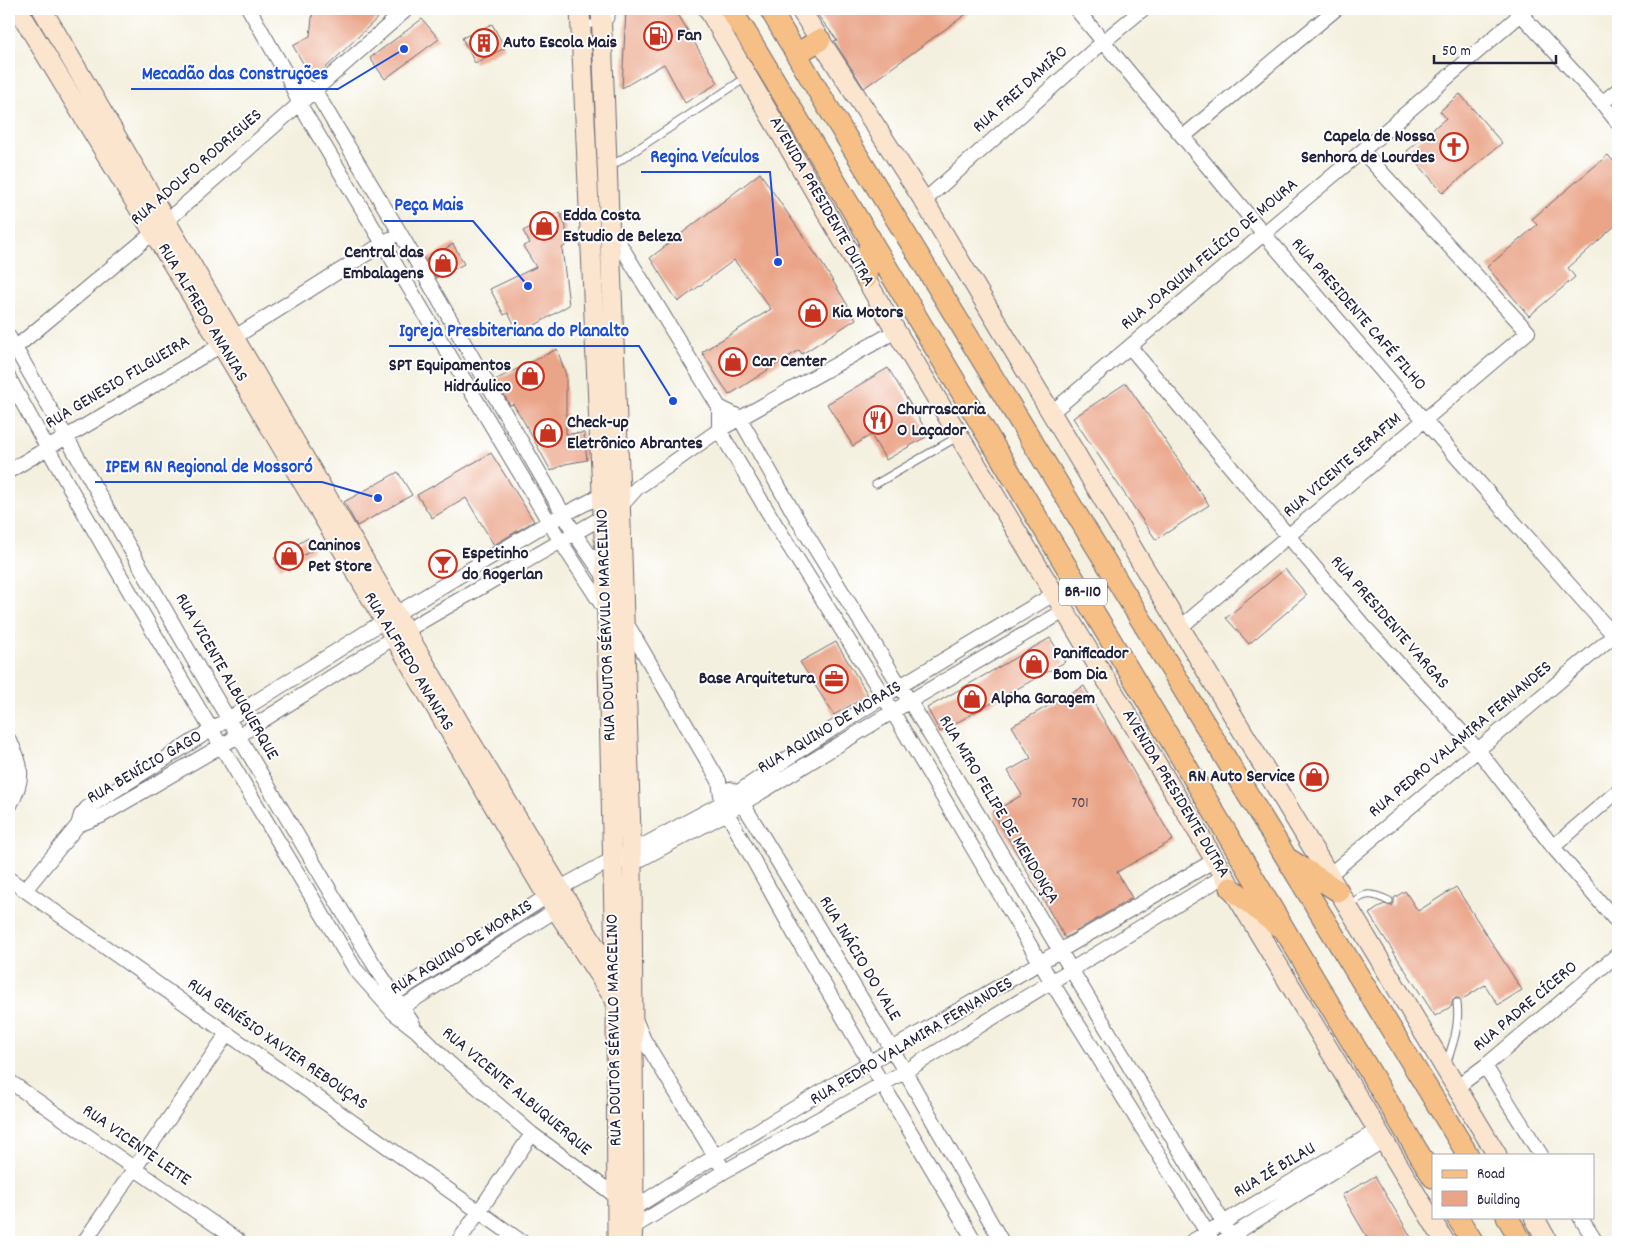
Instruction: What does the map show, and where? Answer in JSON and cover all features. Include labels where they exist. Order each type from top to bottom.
[{"type":"main road","name":"RUA ALFREDO ANANIAS","points":[[18,9],[160,226]]},
{"type":"main road","name":"RUA ALFREDO ANANIAS","points":[[42,9],[160,226],[554,898],[624,1006]]},
{"type":"main road","name":"AVENIDA PRESIDENTE DUTRA","points":[[708,9],[896,331],[1445,1242]]},
{"type":"main road","name":"AVENIDA PRESIDENTE DUTRA","points":[[730,9],[870,238],[1432,1175]]},
{"type":"main road","name":"BR-110","points":[[770,9],[1467,1154]]},
{"type":"main road","points":[[800,9],[924,201],[1495,1154]]},
{"type":"main road","name":"RUA DOUTOR SÉRVULO MARCELINO","points":[[601,16],[608,225],[628,487],[620,507],[615,615],[613,859],[616,981]]},
{"type":"main road","name":"RUA DOUTOR SÉRVULO MARCELINO","points":[[580,17],[606,580],[615,615],[632,858],[617,1197],[625,1229]]},
{"type":"main road","points":[[796,54],[820,40]]},
{"type":"main road","points":[[866,278],[870,238]]},
{"type":"main road","points":[[1285,856],[1338,891]]},
{"type":"main road","points":[[1223,875],[1289,935]]},
{"type":"main road","name":"RUA ALFREDO ANANIAS","points":[[554,898],[616,981],[624,1006]]},
{"type":"main road","name":"RUA DOUTOR SÉRVULO MARCELINO","points":[[624,1006],[638,1035],[625,1229]]},
{"type":"main road","points":[[1458,1218],[1473,1242]]},
{"type":"main road","points":[[1508,1218],[1522,1242]]},
{"type":"main road","points":[[1519,1218],[1527,1242]]},
{"type":"main road","points":[[1535,1218],[1548,1242]]},
{"type":"street","name":"RUA INÁCIO DO VALE","points":[[249,9],[288,77],[299,103],[561,542],[615,615],[719,781],[740,799],[892,1049],[1002,1242]]},
{"type":"street","name":"RUA ADOLFO RODRIGUES","points":[[11,346],[160,226],[408,9]]},
{"type":"street","name":"RUA PRESIDENTE CAFÉ FILHO","points":[[1076,9],[1264,234],[1424,420],[1617,636]]},
{"type":"street","name":"RUA FREI DAMIÃO","points":[[924,201],[1103,42],[1143,9]]},
{"type":"street","points":[[1184,136],[1336,9]]},
{"type":"street","points":[[1521,11],[1618,123]]},
{"type":"street","name":"RUA JOAQUIM FELÍCIO DE MOURA","points":[[1052,412],[1362,151],[1521,11]]},
{"type":"street","points":[[288,77],[314,92],[400,233],[563,514],[606,580]]},
{"type":"street","points":[[1602,103],[1618,90]]},
{"type":"street","name":"RUA VICENTE SERAFIM","points":[[1181,627],[1528,332],[1362,151]]},
{"type":"street","points":[[608,225],[719,407],[719,430],[777,527],[884,696],[1051,981],[1210,1237]]},
{"type":"street","name":"RUA GENESIO FILGUEIRA","points":[[9,471],[228,340],[400,233]]},
{"type":"street","name":"RUA BENÍCIO GAGO","points":[[78,825],[101,816],[238,736],[395,626],[549,522],[602,495],[628,487],[739,417],[896,331]]},
{"type":"street","name":"RUA VICENTE ALBUQUERQUE","points":[[11,346],[66,436],[238,736],[373,963],[387,997]]},
{"type":"street","name":"RUA PRESIDENTE VARGAS","points":[[1130,347],[1362,624],[1478,750],[1553,847],[1618,923]]},
{"type":"street","name":"RUA VICENTE ALBUQUERQUE","points":[[9,378],[47,448],[221,746],[355,969],[387,997],[448,1062],[532,1134],[617,1197]]},
{"type":"street","points":[[719,407],[739,417]]},
{"type":"street","name":"RUA MIRO FELIPE DE MENDONÇA","points":[[739,417],[796,517],[910,701],[1228,1236]]},
{"type":"street","name":"RUA BENÍCIO GAGO","points":[[78,825],[81,815],[87,808],[228,718],[395,626],[561,542],[620,507]]},
{"type":"street","points":[[777,527],[796,517]]},
{"type":"street","name":"RUA AQUINO DE MORAIS","points":[[740,799],[812,742],[900,686],[1054,594]]},
{"type":"street","name":"RUA AQUINO DE MORAIS","points":[[632,858],[822,754],[1064,611]]},
{"type":"street","name":"RUA PEDRO VALAMIRA FERNANDES","points":[[1338,891],[1478,750],[1617,636]]},
{"type":"street","points":[[9,740],[21,768],[16,794],[9,807]]},
{"type":"street","points":[[812,742],[822,754]]},
{"type":"street","points":[[140,774],[149,788]]},
{"type":"street","name":"RUA INÁCIO DO VALE","points":[[719,781],[725,808],[870,1063],[884,1083],[975,1242]]},
{"type":"street","points":[[1553,847],[1618,791]]},
{"type":"street","points":[[24,890],[78,825]]},
{"type":"street","points":[[613,859],[632,858]]},
{"type":"street","name":"RUA AQUINO DE MORAIS","points":[[398,1010],[554,898],[613,859]]},
{"type":"street","name":"RUA PEDRO VALAMIRA FERNANDES","points":[[625,1229],[714,1157],[892,1049],[1060,951],[1223,875]]},
{"type":"street","name":"RUA PEDRO VALAMIRA FERNANDES","points":[[625,1229],[725,1171],[904,1072],[1223,875]]},
{"type":"street","name":"RUA GENÉSIO XAVIER REBOUÇAS","points":[[9,879],[522,1242]]},
{"type":"street","name":"RUA AQUINO DE MORAIS","points":[[387,997],[554,898]]},
{"type":"street","points":[[319,909],[336,900]]},
{"type":"street","name":"RUA PADRE CÍCERO","points":[[1457,1087],[1485,1066],[1618,954]]},
{"type":"street","points":[[955,1012],[967,1033]]},
{"type":"street","points":[[84,1242],[227,1034]]},
{"type":"street","points":[[638,1035],[714,1157],[725,1171]]},
{"type":"street","points":[[1485,1066],[1540,1154]]},
{"type":"street","name":"RUA VICENTE LEITE","points":[[9,1081],[240,1242]]},
{"type":"street","points":[[458,1242],[532,1134]]},
{"type":"street","name":"RUA ZÉ BILAU","points":[[1190,1242],[1210,1237],[1228,1236],[1381,1135]]},
{"type":"street","points":[[1581,1218],[1596,1242]]},
{"type":"lane","points":[[580,17],[601,16],[609,20],[614,9]]},
{"type":"lane","points":[[607,168],[748,77]]},
{"type":"lane","points":[[876,484],[959,436]]},
{"type":"lane","points":[[1338,891],[1360,896],[1368,894],[1389,901]]},
{"type":"lane","points":[[1445,1067],[1456,1036],[1457,1003]]},
{"type":"building","points":[[313,9],[387,9],[313,80],[293,46],[310,36]]},
{"type":"building","name":"Fan","points":[[626,9],[675,9],[718,83],[685,103],[664,64],[622,88]]},
{"type":"building","points":[[813,9],[973,9],[864,88],[834,41],[837,40]]},
{"type":"building","points":[[422,19],[439,39],[385,79],[370,58]]},
{"type":"building","name":"Auto Escola Mais","points":[[492,24],[505,48],[475,63],[462,38]]},
{"type":"building","name":"Capela de Nossa Senhora de Lourdes","points":[[1460,94],[1502,143],[1443,193],[1407,151],[1446,118],[1440,111]]},
{"type":"building","points":[[1608,155],[1618,167],[1618,223],[1568,268],[1575,277],[1529,316],[1487,267],[1537,225],[1532,219]]},
{"type":"building","points":[[760,173],[823,265],[856,319],[802,354],[799,350],[729,395],[702,352],[771,309],[734,260],[678,302],[650,258]]},
{"type":"building","points":[[560,212],[566,227],[566,245],[562,248],[569,305],[520,334],[508,313],[504,315],[490,289],[536,267],[523,246],[530,243],[523,231]]},
{"type":"building","name":"Central das Embalagens","points":[[453,244],[464,264],[436,278],[426,260]]},
{"type":"building","points":[[557,349],[566,375],[566,434],[584,433],[587,460],[565,464],[551,471],[523,420],[513,404],[510,405],[495,380]]},
{"type":"building","name":"Churrascaria O Laçador","points":[[888,368],[929,435],[886,460],[871,435],[853,446],[827,404]]},
{"type":"building","points":[[1126,383],[1209,505],[1156,540],[1073,418]]},
{"type":"building","points":[[491,453],[534,521],[494,545],[466,498],[432,518],[417,495]]},
{"type":"building","points":[[398,472],[412,495],[357,526],[344,502]]},
{"type":"building","name":"Caninos Pet Store","points":[[308,538],[313,550],[280,568],[274,558]]},
{"type":"building","name":"Espetinho do Rogerlan","points":[[446,556],[454,569],[443,575],[433,561]]},
{"type":"building","points":[[1285,569],[1307,595],[1249,644],[1226,618]]},
{"type":"building","name":"Alpha Garagem","points":[[1050,638],[1065,662],[940,732],[927,708]]},
{"type":"building","name":"Base Arquitetura","points":[[836,642],[868,695],[834,715],[800,662]]},
{"type":"building","points":[[1084,686],[1173,840],[1117,872],[1132,898],[1065,938],[993,812],[1022,795],[1008,771],[1031,758],[1012,726]]},
{"type":"building","points":[[1456,887],[1522,990],[1498,1005],[1485,985],[1461,1000],[1454,998],[1452,1006],[1435,1016],[1369,914],[1384,904],[1392,906],[1394,898],[1405,891],[1418,911]]},
{"type":"building","points":[[1375,1176],[1414,1242],[1370,1242],[1342,1195]]},
{"type":"place","name":"Fan","points":[[658,36]]},
{"type":"place","name":"Auto Escola Mais","points":[[484,43]]},
{"type":"place","name":"Mecadão das Construções","points":[[404,49]]},
{"type":"place","name":"Capela de Nossa Senhora de Lourdes","points":[[1454,147]]},
{"type":"place","name":"Edda Costa Estudio de Beleza","points":[[544,226]]},
{"type":"place","name":"Regina Veículos","points":[[778,262]]},
{"type":"place","name":"Central das Embalagens","points":[[443,263]]},
{"type":"place","name":"Peça Mais","points":[[528,286]]},
{"type":"place","name":"Kia Motors","points":[[813,313]]},
{"type":"place","name":"Car Center","points":[[733,362]]},
{"type":"place","name":"SPT Equipamentos Hidráulico","points":[[530,376]]},
{"type":"place","name":"Igreja Presbiteriana do Planalto","points":[[673,401]]},
{"type":"place","name":"Churrascaria O Laçador","points":[[878,420]]},
{"type":"place","name":"Check-up Eletrônico Abrantes","points":[[548,433]]},
{"type":"place","name":"IPEM RN Regional de Mossoró","points":[[378,498]]},
{"type":"place","name":"Caninos Pet Store","points":[[289,556]]},
{"type":"place","name":"Espetinho do Rogerlan","points":[[443,564]]},
{"type":"place","name":"Panificador Bom Dia","points":[[1034,664]]},
{"type":"place","name":"Base Arquitetura","points":[[834,679]]},
{"type":"place","name":"Alpha Garagem","points":[[972,699]]},
{"type":"place","name":"RN Auto Service","points":[[1314,777]]}]
